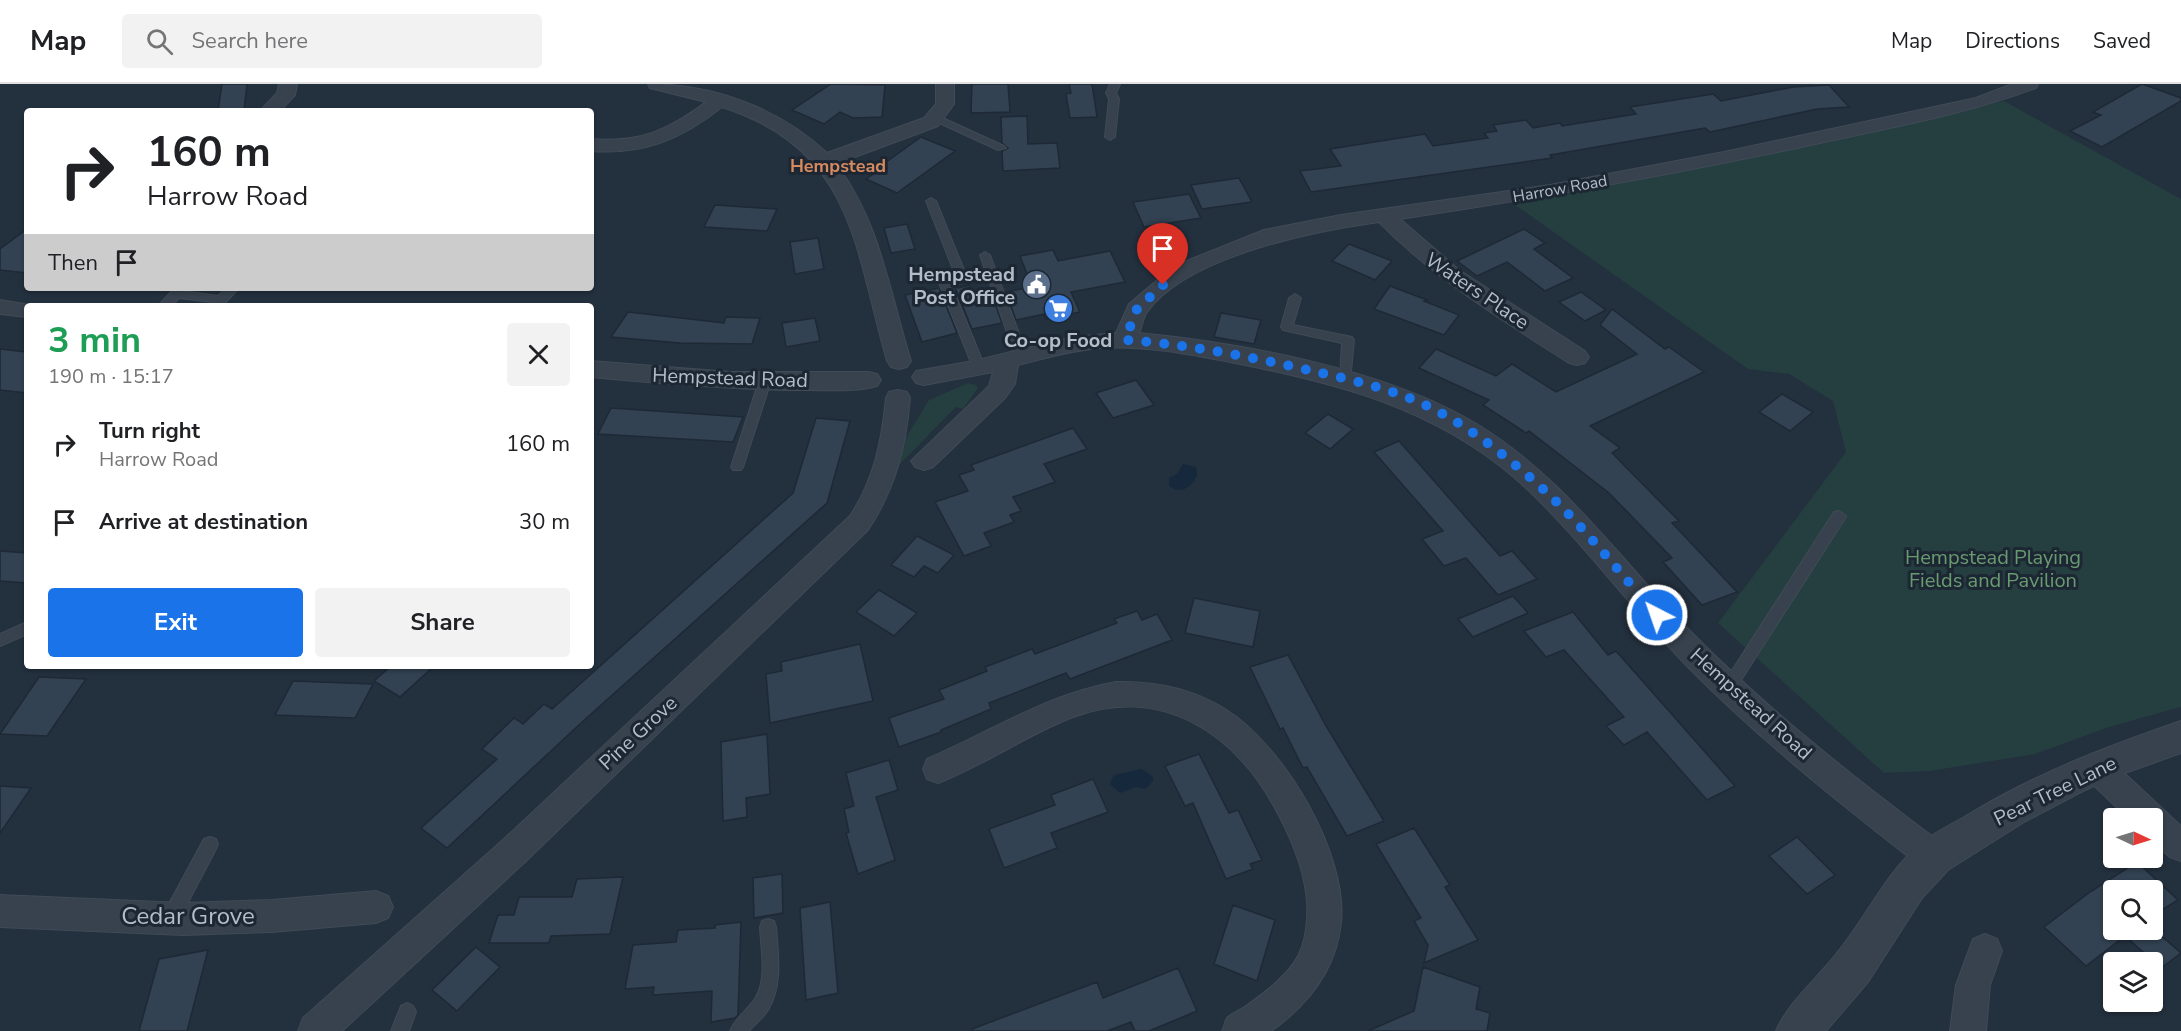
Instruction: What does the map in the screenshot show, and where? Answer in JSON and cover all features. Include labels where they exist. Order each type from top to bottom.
[{"type":"street","points":[[272,108],[286,95],[288,84]]},
{"type":"street","points":[[657,84],[720,100],[781,125],[825,161],[849,200],[880,292],[898,361]]},
{"type":"street","points":[[825,161],[922,126],[936,118],[945,104],[945,84]]},
{"type":"street","name":"Harrow Road","points":[[1125,340],[1137,309],[1147,297],[1182,271],[1271,235],[1384,215],[1550,191],[1724,158],[1981,102],[2029,84]]},
{"type":"street","points":[[594,144],[627,146],[666,137],[720,100]]},
{"type":"street","name":"Waters Place","points":[[1384,215],[1412,245],[1449,275],[1578,357]]},
{"type":"street","points":[[0,307],[24,310]]},
{"type":"street","name":"Hempstead Road","points":[[924,377],[980,370],[1074,344],[1125,340],[1231,355],[1346,379],[1409,398],[1434,410],[1491,446],[1522,470],[1561,507],[1670,630],[1729,687],[1779,733],[1934,857]]},
{"type":"street","points":[[924,461],[997,392],[1014,360]]},
{"type":"street","points":[[898,361],[919,367],[924,377],[919,388],[898,398],[880,396],[874,391],[869,380],[876,369],[898,361]]},
{"type":"street","name":"Hempstead Road","points":[[594,372],[765,381],[869,380]]},
{"type":"street","name":"Pine Grove","points":[[316,1031],[507,857],[859,523],[871,507],[884,476],[896,422],[898,398]]},
{"type":"street","points":[[938,769],[966,757],[1046,714],[1082,701],[1120,694],[1144,694],[1172,700],[1219,721],[1245,743],[1283,793],[1309,844],[1320,878],[1325,904],[1324,928],[1310,970],[1291,993],[1240,1031]]},
{"type":"street","name":"Pear Tree Lane","points":[[1798,1031],[1853,967],[1908,885],[1934,857],[2010,810],[2096,767],[2181,737]]},
{"type":"street","points":[[2096,767],[2139,808]]},
{"type":"street","points":[[2163,830],[2181,846]]},
{"type":"street","name":"Cedar Grove","points":[[0,911],[170,919],[272,916],[376,907]]},
{"type":"street","points":[[1968,1031],[1972,985],[1985,951]]},
{"type":"lane","points":[[1110,137],[1114,99],[1111,93],[1115,84]]},
{"type":"lane","points":[[936,118],[1001,148]]},
{"type":"lane","points":[[931,201],[961,275],[945,283],[980,370]]},
{"type":"lane","points":[[985,255],[1014,360]]},
{"type":"lane","points":[[167,303],[176,294],[218,303],[230,291]]},
{"type":"lane","points":[[1295,298],[1287,327],[1348,340],[1346,379]]},
{"type":"lane","points":[[737,467],[765,381]]},
{"type":"lane","points":[[1729,687],[1839,516]]},
{"type":"lane","points":[[0,640],[24,629]]},
{"type":"lane","points":[[170,919],[210,843]]},
{"type":"lane","points":[[739,1031],[742,1024],[763,1002],[770,970],[768,927]]},
{"type":"lane","points":[[400,1031],[407,1012]]},
{"type":"green space","name":"Hempstead Playing Fields and Pavilion","points":[[2004,101],[2181,199],[2181,707],[2109,727],[2035,754],[1930,771],[1884,773],[1718,623],[1846,452],[1833,401],[1789,374],[1748,369],[1515,205]]},
{"type":"green space","points":[[968,383],[978,388],[963,409],[956,407],[897,467],[905,439],[929,400]]},
{"type":"water","points":[[1183,464],[1196,467],[1197,475],[1186,488],[1173,489],[1169,486],[1169,478],[1177,474]]},
{"type":"water","points":[[1142,769],[1153,777],[1153,781],[1145,789],[1136,787],[1120,793],[1110,784],[1114,775]]},
{"type":"building","points":[[222,84],[247,84],[244,108],[218,108]]},
{"type":"building","points":[[831,84],[885,85],[882,117],[853,118],[840,112],[824,124],[792,110]]},
{"type":"building","points":[[972,84],[1008,84],[1010,112],[971,113]]},
{"type":"building","points":[[1069,84],[1092,84],[1097,117],[1070,118],[1066,94],[1071,93]]},
{"type":"building","points":[[2142,84],[2181,98],[2181,101],[2102,147],[2070,131],[2101,115],[2093,112]]},
{"type":"building","points":[[1829,85],[1849,107],[1817,109],[1710,132],[1705,128],[1550,155],[1552,158],[1311,192],[1300,171],[1341,166],[1330,149],[1425,134],[1433,146],[1488,138],[1484,133],[1497,131],[1493,125],[1526,120],[1533,128],[1560,123],[1562,126],[1636,114],[1630,107],[1713,94],[1721,101],[1793,87]]},
{"type":"building","points":[[1027,116],[1028,144],[1057,143],[1060,168],[1003,171],[1002,151],[1008,148],[1002,143],[1001,117]]},
{"type":"building","points":[[921,137],[955,151],[897,193],[866,179],[878,171],[875,170]]},
{"type":"building","points":[[1239,178],[1252,202],[1202,209],[1191,185]]},
{"type":"building","points":[[1189,194],[1201,218],[1144,227],[1133,202]]},
{"type":"building","points":[[715,205],[777,209],[767,231],[704,227]]},
{"type":"building","points":[[907,224],[915,249],[891,253],[884,228]]},
{"type":"building","points":[[1524,229],[1545,243],[1534,249],[1573,278],[1545,291],[1507,262],[1477,276],[1457,261]]},
{"type":"building","points":[[24,231],[24,273],[0,270],[0,249]]},
{"type":"building","points":[[818,238],[824,269],[795,274],[790,242]]},
{"type":"building","points":[[1349,244],[1392,261],[1375,280],[1332,261]]},
{"type":"building","points":[[1053,250],[1058,261],[1110,251],[1125,282],[1071,292],[1080,312],[1046,319],[1044,314],[1016,320],[1006,292],[1032,287],[1020,256]]},
{"type":"building","points":[[957,284],[958,288],[969,285],[972,293],[986,290],[988,296],[992,295],[1002,323],[972,329],[954,285]]},
{"type":"building","points":[[1390,286],[1459,315],[1444,335],[1374,309]]},
{"type":"building","points":[[939,288],[957,333],[922,342],[905,295]]},
{"type":"building","points":[[1581,292],[1606,310],[1585,321],[1559,302]]},
{"type":"building","points":[[1612,309],[1665,349],[1669,347],[1704,372],[1590,426],[1620,448],[1612,453],[1679,521],[1672,523],[1737,592],[1702,605],[1663,562],[1672,558],[1609,493],[1529,431],[1526,433],[1483,405],[1489,400],[1419,368],[1436,349],[1496,376],[1512,364],[1556,392],[1637,354],[1600,325]]},
{"type":"building","points":[[628,312],[724,323],[726,317],[760,318],[752,344],[680,343],[611,337]]},
{"type":"building","points":[[1221,313],[1261,320],[1254,344],[1214,337]]},
{"type":"building","points":[[815,318],[820,341],[786,347],[782,323]]},
{"type":"building","points":[[0,349],[24,352],[24,393],[0,390]]},
{"type":"building","points":[[1136,380],[1154,405],[1113,418],[1096,393]]},
{"type":"building","points":[[1782,394],[1813,412],[1790,431],[1759,412]]},
{"type":"building","points":[[611,408],[743,417],[733,442],[598,434]]},
{"type":"building","points":[[1328,414],[1353,429],[1330,449],[1305,433]]},
{"type":"building","points":[[816,418],[850,421],[827,503],[581,723],[447,848],[421,828],[497,759],[482,749],[514,718],[523,724],[544,704],[552,709],[793,493]]},
{"type":"building","points":[[1073,428],[1087,449],[1044,464],[1055,482],[1013,497],[1021,511],[1010,515],[1014,522],[984,533],[991,546],[964,556],[935,502],[968,491],[959,475],[974,470],[971,465]]},
{"type":"building","points":[[1399,441],[1500,556],[1512,551],[1537,579],[1498,595],[1466,558],[1444,566],[1422,539],[1443,531],[1374,452]]},
{"type":"building","points":[[917,536],[954,555],[938,573],[924,566],[914,577],[891,565]]},
{"type":"building","points":[[0,551],[24,553],[24,583],[0,581]]},
{"type":"building","points":[[879,590],[917,613],[894,636],[856,612]]},
{"type":"building","points":[[1513,596],[1528,613],[1473,637],[1458,619]]},
{"type":"building","points":[[1194,598],[1260,611],[1253,647],[1185,633]]},
{"type":"building","points":[[1137,611],[1142,620],[1157,614],[1172,640],[1070,679],[1066,673],[989,703],[991,709],[941,730],[941,732],[899,747],[889,718],[944,699],[939,690],[987,671],[985,667],[1032,649],[1035,654],[1117,623],[1114,619]]},
{"type":"building","points":[[1573,612],[1608,655],[1616,651],[1735,786],[1707,800],[1647,732],[1624,745],[1606,726],[1624,717],[1564,650],[1546,657],[1524,631]]},
{"type":"building","points":[[860,644],[873,701],[770,723],[766,674],[782,671],[781,662]]},
{"type":"building","points":[[1288,655],[1326,726],[1384,821],[1347,836],[1307,767],[1303,768],[1283,728],[1280,729],[1250,667]]},
{"type":"building","points":[[388,669],[431,669],[400,697],[374,681]]},
{"type":"building","points":[[39,677],[86,679],[47,736],[0,734]]},
{"type":"building","points":[[293,681],[373,684],[355,718],[275,715]]},
{"type":"building","points":[[767,734],[770,794],[746,798],[747,817],[723,821],[721,742]]},
{"type":"building","points":[[1199,754],[1229,813],[1238,810],[1262,860],[1250,864],[1253,869],[1226,879],[1193,803],[1185,806],[1165,766]]},
{"type":"building","points":[[889,760],[898,790],[876,797],[895,860],[858,874],[846,833],[849,832],[844,809],[854,806],[846,773]]},
{"type":"building","points":[[1093,779],[1108,812],[1051,833],[1057,848],[1004,868],[989,829],[1055,805],[1051,795]]},
{"type":"building","points":[[0,786],[31,788],[0,833]]},
{"type":"building","points":[[1414,828],[1450,885],[1445,887],[1478,940],[1424,963],[1428,945],[1414,921],[1421,918],[1376,844]]},
{"type":"building","points":[[1797,837],[1835,875],[1807,894],[1769,856]]},
{"type":"building","points":[[2128,868],[2143,868],[2156,880],[2109,880]]},
{"type":"building","points":[[782,874],[783,913],[754,918],[753,878]]},
{"type":"building","points":[[623,877],[610,934],[551,936],[549,943],[489,943],[498,915],[514,915],[519,897],[572,897],[577,879]]},
{"type":"building","points":[[2103,884],[2103,940],[2120,940],[2086,966],[2044,927]]},
{"type":"building","points":[[2163,886],[2178,900],[2163,909]]},
{"type":"building","points":[[830,902],[838,993],[806,1000],[800,908]]},
{"type":"building","points":[[1233,905],[1275,920],[1257,981],[1214,964]]},
{"type":"building","points":[[741,922],[738,1015],[735,1018],[711,1022],[712,991],[653,995],[654,987],[625,989],[633,945],[676,942],[678,930],[715,928],[715,925]]},
{"type":"building","points":[[2163,937],[2181,953],[2163,966],[2163,952],[2143,952],[2130,940],[2163,940]]},
{"type":"building","points":[[476,947],[500,967],[457,1011],[432,990]]},
{"type":"building","points":[[208,950],[187,1031],[139,1031],[159,959]]},
{"type":"building","points":[[1423,967],[1480,987],[1476,1009],[1490,1013],[1487,1031],[1368,1031],[1414,1011]]},
{"type":"building","points":[[1178,968],[1197,1011],[1149,1031],[1135,1031],[1131,1022],[1107,1031],[973,1031],[972,1029],[1097,982],[1103,998]]},
{"type":"place","name":"Hempstead Post Office","points":[[1036,285]]},
{"type":"place","name":"Co-op Food","points":[[1058,309]]},
{"type":"district","name":"Hempstead","points":[[838,166]]},
{"type":"route","points":[[1163,285],[1147,297],[1137,309],[1125,340],[1182,346],[1278,363],[1380,388],[1434,410],[1456,422],[1522,470],[1561,507],[1657,615]]}]
